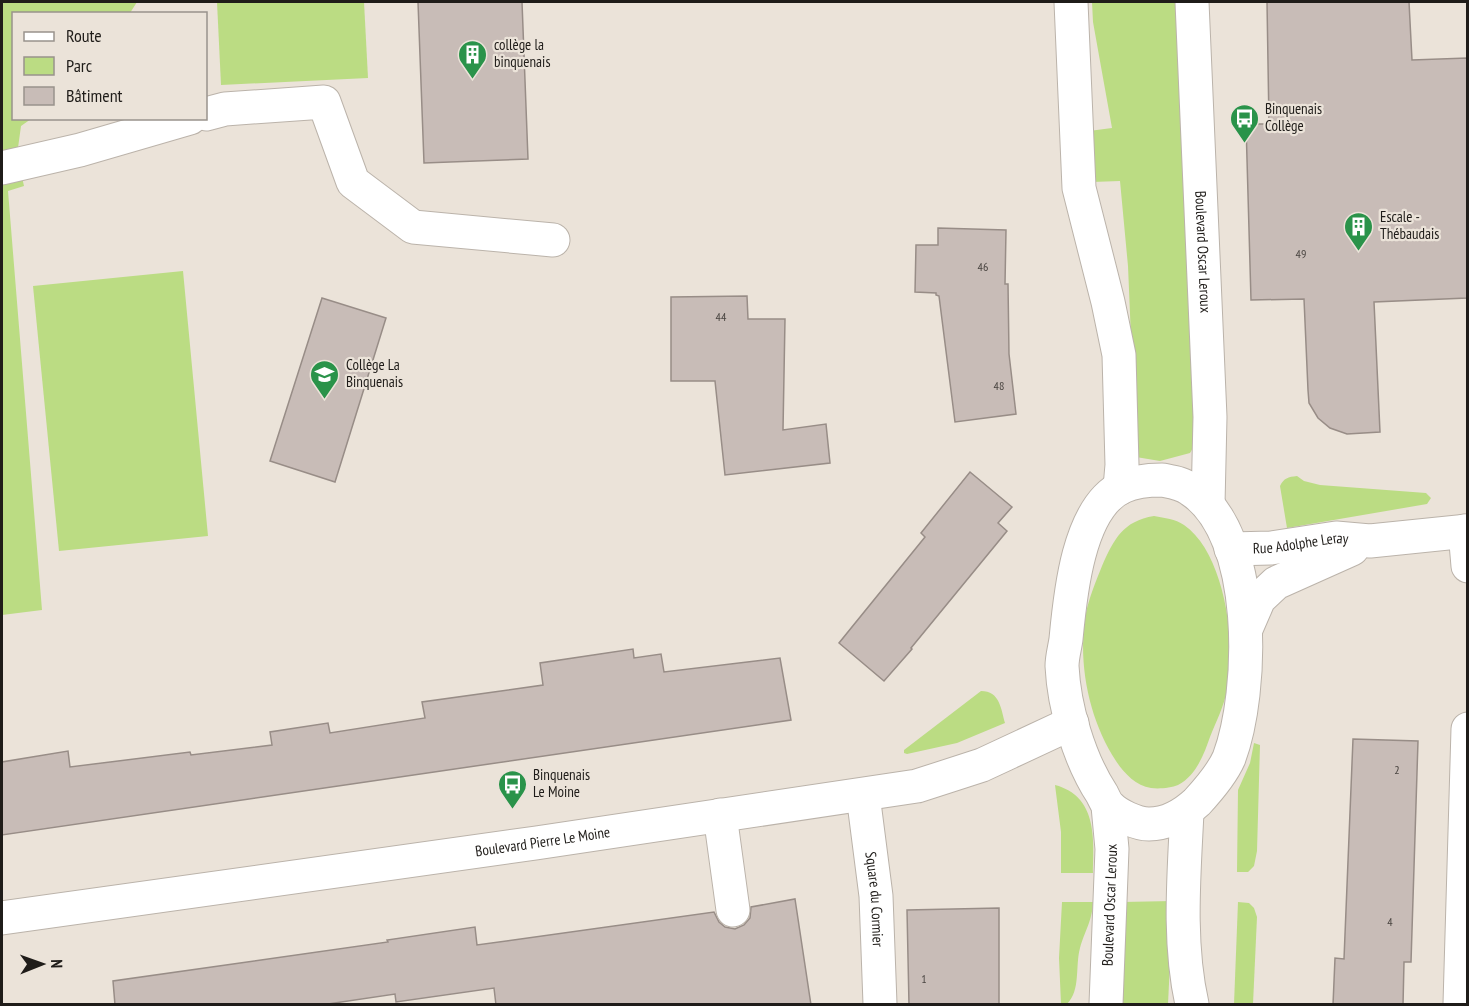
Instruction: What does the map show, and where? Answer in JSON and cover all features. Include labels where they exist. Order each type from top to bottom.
[{"type":"street","points":[[1071,2],[1078,188],[1108,302],[1119,355],[1122,465],[1120,488]]},
{"type":"street","name":"Boulevard Oscar Leroux","points":[[1192,2],[1210,417],[1208,504]]},
{"type":"street","points":[[207,114],[225,109],[324,102],[354,182],[413,227],[553,240]]},
{"type":"street","points":[[2,168],[80,150],[183,120]]},
{"type":"street","points":[[1162,480],[1179,483],[1192,490],[1208,504],[1232,549],[1238,571],[1246,629],[1244,683],[1239,723],[1228,760],[1209,790],[1187,812],[1166,821],[1148,824],[1129,819],[1108,806],[1089,771],[1072,723],[1062,664],[1070,590],[1081,548],[1092,520],[1105,502],[1120,488],[1140,481],[1162,480]]},
{"type":"street","points":[[1466,531],[1467,566]]},
{"type":"street","name":"Rue Adolphe Leray","points":[[1232,549],[1271,548],[1336,538],[1370,541],[1466,531]]},
{"type":"street","name":"Rue Adolphe Leray","points":[[1246,629],[1259,599],[1276,582],[1370,541]]},
{"type":"street","name":"Boulevard Pierre Le Moine","points":[[2,918],[571,838],[917,786],[982,765],[1072,723]]},
{"type":"street","points":[[1460,1005],[1467,729]]},
{"type":"street","name":"Square du Cormier","points":[[863,795],[876,896],[880,1005]]},
{"type":"street","name":"Boulevard Oscar Leroux","points":[[1106,1005],[1112,849],[1108,806]]},
{"type":"street","points":[[1187,812],[1183,890],[1187,985],[1191,1005]]},
{"type":"street","points":[[720,815],[733,910]]},
{"type":"green space","points":[[2,2],[137,2],[131,12],[12,12],[12,120],[30,120],[21,126],[17,155],[24,186],[8,191],[42,610],[2,615]]},
{"type":"green space","points":[[217,2],[364,2],[368,78],[221,85]]},
{"type":"green space","points":[[1092,2],[1179,2],[1196,443],[1190,453],[1160,461],[1136,457],[1128,266],[1120,181],[1092,182],[1089,131],[1112,128],[1093,22]]},
{"type":"green space","points":[[183,271],[208,536],[59,551],[33,286]]},
{"type":"green space","points":[[1297,476],[1304,481],[1320,485],[1426,493],[1431,498],[1427,504],[1287,528],[1280,486],[1287,478]]},
{"type":"green space","points":[[1154,516],[1184,525],[1198,538],[1218,578],[1229,625],[1230,671],[1220,714],[1205,750],[1190,776],[1178,785],[1168,788],[1151,788],[1140,785],[1119,766],[1107,745],[1092,709],[1084,671],[1083,651],[1087,607],[1102,566],[1116,540],[1127,527],[1143,518]]},
{"type":"green space","points":[[981,691],[996,697],[1005,723],[957,743],[904,753],[904,750]]},
{"type":"green space","points":[[1254,743],[1260,745],[1257,851],[1254,866],[1248,872],[1237,872],[1238,790],[1250,763]]},
{"type":"green space","points":[[1055,785],[1079,798],[1086,808],[1092,833],[1093,873],[1061,873],[1061,832]]},
{"type":"green space","points":[[1173,901],[1168,1004],[1120,1004],[1122,902]]},
{"type":"green space","points":[[1062,902],[1093,902],[1090,921],[1080,948],[1076,985],[1067,1004],[1061,1004],[1059,958]]},
{"type":"green space","points":[[1238,902],[1249,903],[1254,908],[1257,917],[1253,1004],[1234,1004]]},
{"type":"building","name":"collège la binquenais","points":[[418,2],[522,2],[528,159],[424,163]]},
{"type":"building","name":"Escale - Thébaudais","points":[[1267,2],[1409,2],[1412,60],[1467,58],[1467,298],[1374,302],[1380,432],[1347,434],[1330,428],[1318,418],[1309,403],[1304,299],[1251,300],[1246,124],[1269,124]]},
{"type":"building","points":[[938,228],[1006,230],[1005,284],[1008,284],[1009,354],[1016,414],[955,422],[939,296],[936,293],[915,292],[916,245],[938,245]]},
{"type":"building","points":[[747,296],[748,319],[785,319],[783,430],[826,424],[830,463],[725,475],[715,381],[671,381],[671,297]]},
{"type":"building","points":[[322,298],[386,318],[335,482],[270,461]]},
{"type":"building","points":[[970,472],[1012,507],[998,523],[1007,531],[884,681],[839,643],[925,537],[921,533]]},
{"type":"building","points":[[633,649],[634,658],[661,654],[664,672],[780,658],[791,720],[2,835],[2,762],[68,751],[70,767],[190,752],[191,755],[272,745],[270,732],[328,723],[330,733],[425,718],[422,702],[543,685],[540,663]]},
{"type":"building","points":[[1353,739],[1418,741],[1411,962],[1404,962],[1403,1005],[1333,1005],[1335,958],[1344,959]]},
{"type":"building","points":[[795,899],[811,1005],[496,1005],[494,988],[396,1002],[395,994],[321,1005],[115,1005],[113,981],[388,942],[387,940],[475,927],[477,945],[714,912],[719,922],[725,927],[735,929],[744,925],[750,918],[751,907]]},
{"type":"building","points":[[999,908],[999,1005],[909,1005],[907,910]]},
{"type":"place","name":"collège la binquenais","points":[[473,80]]},
{"type":"place","name":"Binquenais Collège","points":[[1244,144]]},
{"type":"place","name":"Escale - Thébaudais","points":[[1359,252]]},
{"type":"place","name":"Collège La Binquenais","points":[[325,400]]},
{"type":"place","name":"Binquenais Le Moine","points":[[512,810]]}]
